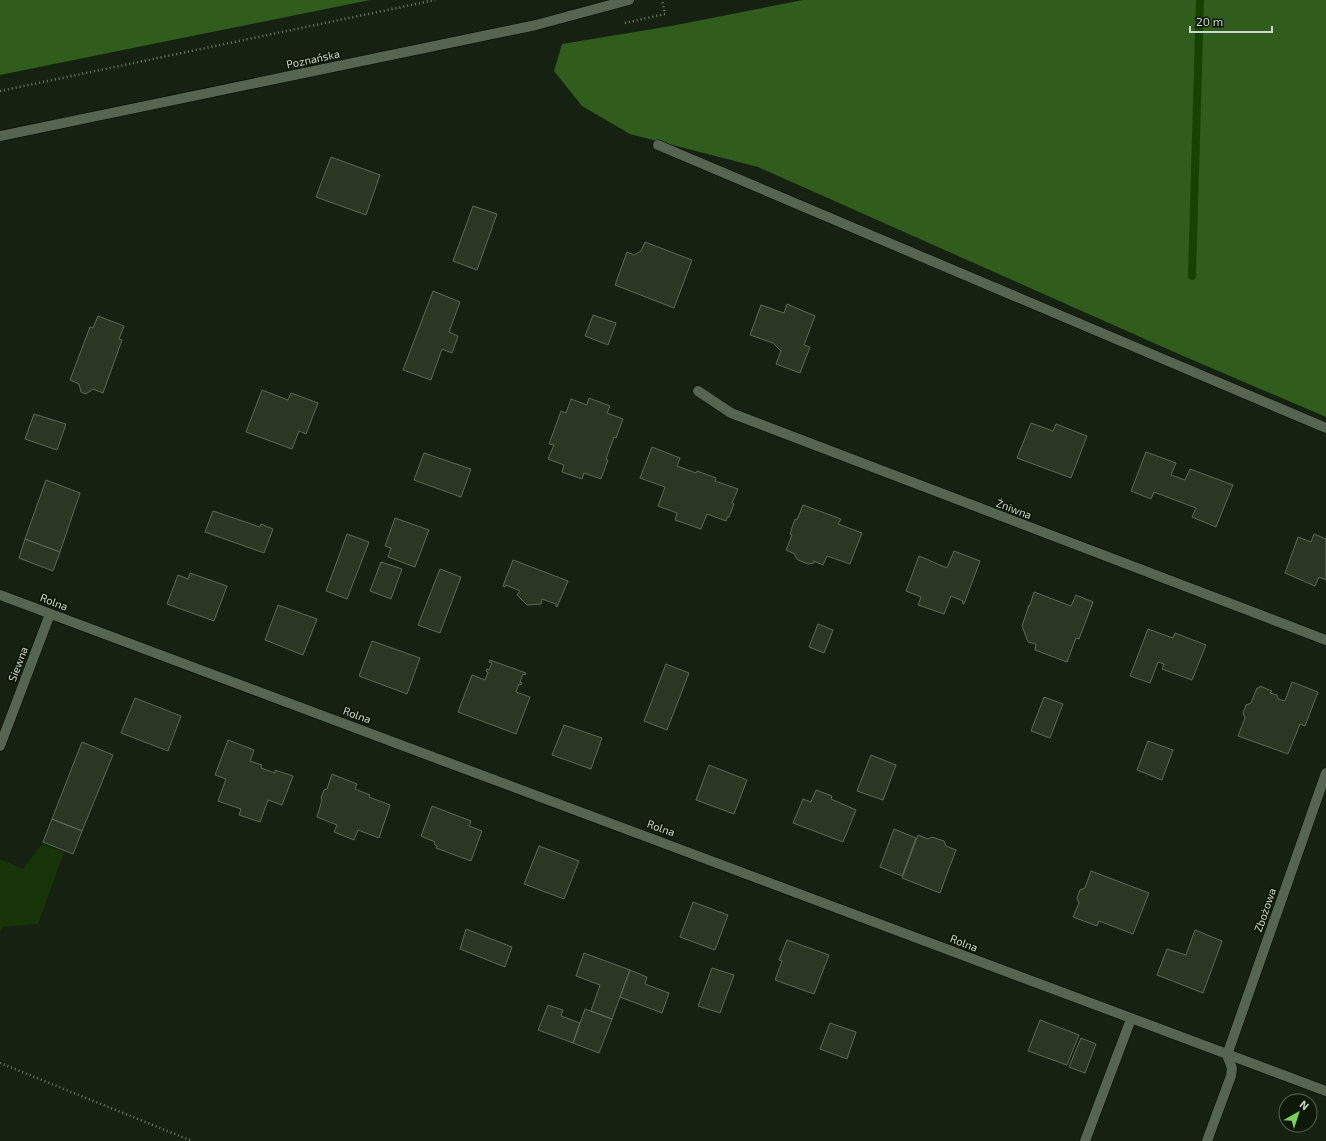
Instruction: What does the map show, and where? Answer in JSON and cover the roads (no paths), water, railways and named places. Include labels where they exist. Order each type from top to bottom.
[{"type":"street","name":"Poznańska","points":[[0,136],[536,25],[629,0]]},
{"type":"street","points":[[658,145],[1326,428]]},
{"type":"street","name":"Żniwna","points":[[698,391],[731,413],[1326,640]]},
{"type":"street","name":"Rolna","points":[[0,595],[764,879],[1131,1019],[1326,1091]]},
{"type":"street","name":"Siewna","points":[[0,746],[50,614]]},
{"type":"street","name":"Zbożowa","points":[[1228,1055],[1326,773]]},
{"type":"street","points":[[1085,1141],[1131,1019]]},
{"type":"street","points":[[1207,1141],[1231,1076],[1232,1068],[1228,1055]]},
{"type":"waterway","points":[[1192,276],[1200,0]]}]
